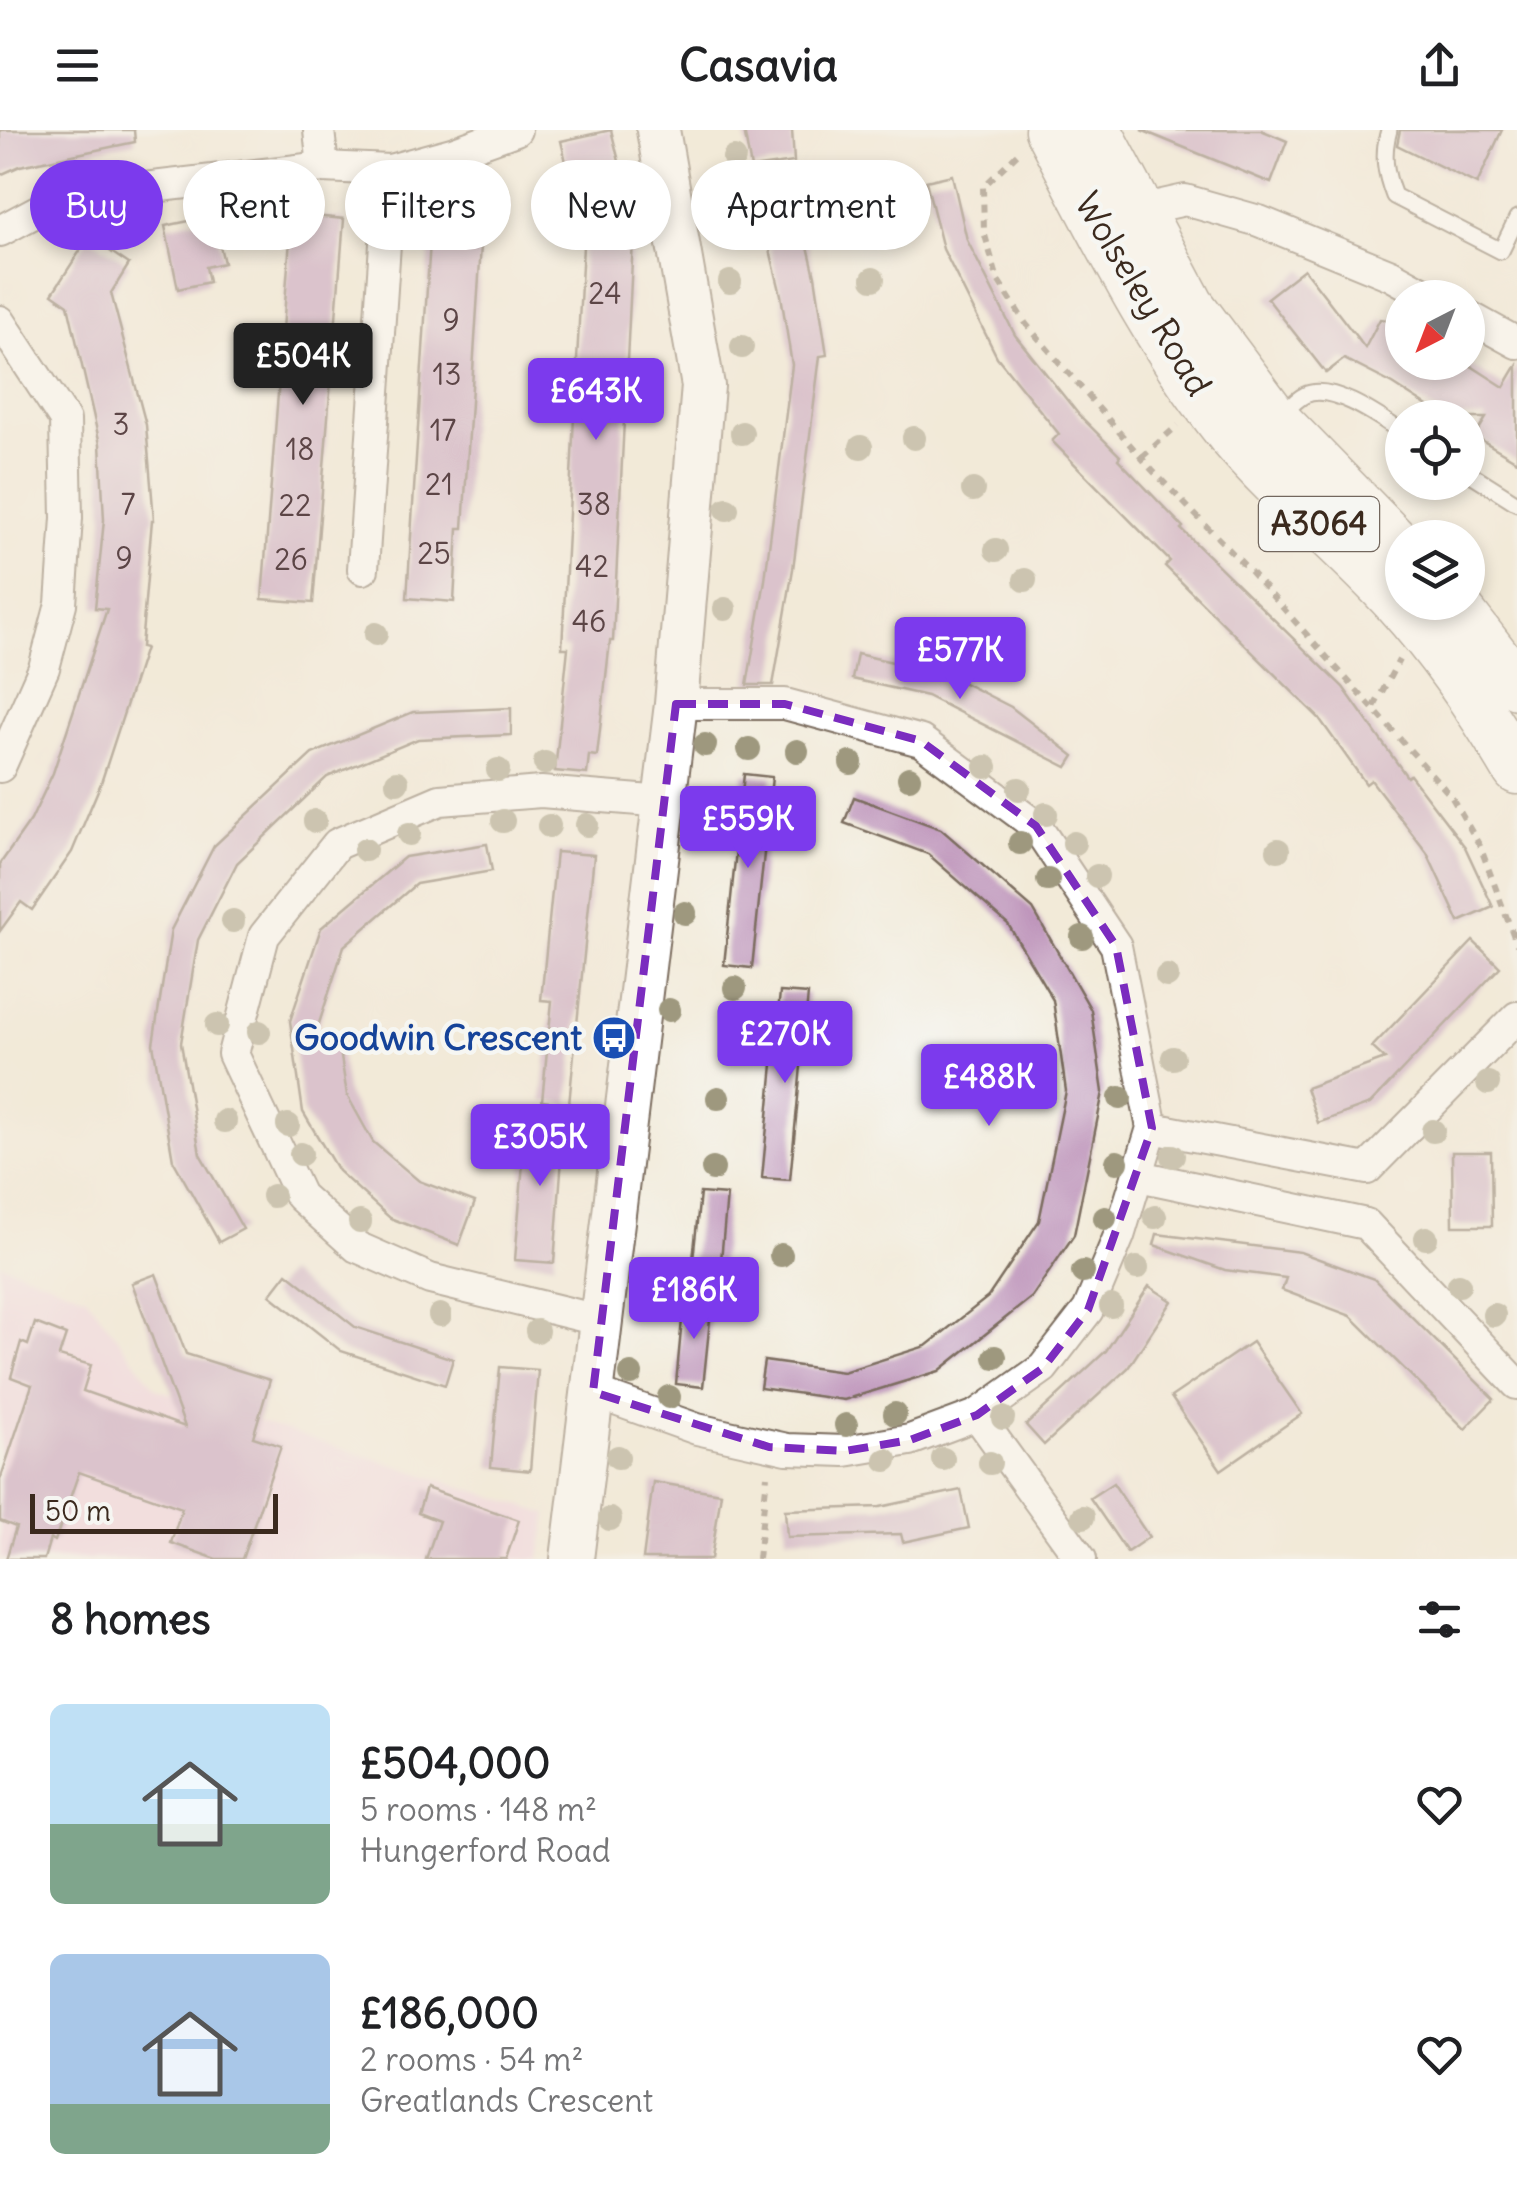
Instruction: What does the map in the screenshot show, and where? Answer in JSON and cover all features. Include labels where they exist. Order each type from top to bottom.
[{"type":"main road","name":"Wolseley Road","points":[[1097,130],[1190,305],[1276,420],[1385,532]]},
{"type":"main road","name":"Wolseley Road","points":[[1037,138],[1183,375],[1248,453],[1397,601],[1441,652],[1478,703],[1517,770]]},
{"type":"main road","points":[[1466,620],[1517,685]]},
{"type":"street","points":[[319,130],[322,160]]},
{"type":"street","points":[[426,160],[516,130]]},
{"type":"street","points":[[572,1559],[676,704],[703,386],[658,130]]},
{"type":"street","points":[[0,231],[41,210],[102,192],[183,183]]},
{"type":"street","points":[[1140,210],[1185,200],[1258,221],[1401,280]]},
{"type":"street","points":[[363,569],[385,250]]},
{"type":"street","points":[[0,321],[65,420],[68,518],[61,604],[44,668],[0,767]]},
{"type":"street","points":[[1485,325],[1517,343]]},
{"type":"street","points":[[593,1392],[697,1429],[769,1447],[845,1451],[910,1440],[976,1416],[1042,1368],[1088,1310],[1119,1236],[1152,1128],[1116,946],[1036,826],[921,741],[785,704],[676,704]]},
{"type":"street","points":[[602,1321],[430,1280],[357,1246],[300,1196],[233,1054],[264,936],[336,844],[440,800],[540,792],[664,802]]},
{"type":"street","points":[[1366,1224],[1367,1169],[1517,1017]]},
{"type":"street","points":[[1152,1128],[1367,1169]]},
{"type":"street","points":[[1139,1176],[1366,1224],[1517,1384]]},
{"type":"street","points":[[976,1416],[1081,1559]]},
{"type":"lane","points":[[1389,130],[1383,148],[1394,196],[1502,251],[1517,218]]},
{"type":"lane","points":[[1276,420],[1304,395],[1318,392],[1357,405],[1385,422]]},
{"type":"lane","points":[[1485,483],[1517,503]]},
{"type":"path","points":[[1037,138],[983,187],[984,232],[998,280],[1026,324],[1142,458],[1374,707],[1451,796],[1466,817],[1517,945]]},
{"type":"path","points":[[1142,458],[1179,424]]},
{"type":"path","points":[[1374,707],[1402,653]]},
{"type":"path","points":[[758,1559],[769,1447]]},
{"type":"highlighted area","points":[[676,704],[785,704],[921,741],[1036,826],[1116,946],[1152,1128],[1088,1310],[1043,1368],[977,1415],[910,1440],[845,1451],[769,1447],[593,1392]]},
{"type":"shaded area","points":[[0,1263],[86,1296],[156,1389],[548,1514],[540,1559],[0,1559]]},
{"type":"building","points":[[0,130],[134,130],[135,142],[49,160],[30,160],[30,164],[0,175]]},
{"type":"building","points":[[611,130],[619,160],[566,160],[561,141]]},
{"type":"building","points":[[744,130],[792,130],[794,160],[750,160]]},
{"type":"building","points":[[1141,130],[1261,130],[1287,141],[1271,183]]},
{"type":"building","points":[[1400,130],[1502,130],[1477,184],[1397,145]]},
{"type":"building","points":[[952,175],[967,240],[1015,335],[1079,415],[1120,456],[1118,459],[1181,529],[1343,687],[1407,777],[1410,775],[1465,847],[1493,907],[1459,922],[1427,853],[1371,780],[1366,784],[1319,718],[1165,566],[1170,561],[1052,441],[1059,434],[997,357],[943,249],[931,201],[931,180]]},
{"type":"building","points":[[325,217],[344,219],[313,603],[262,599],[289,250],[325,250]]},
{"type":"building","points":[[183,222],[183,250],[221,250],[224,263],[206,267],[209,282],[178,289],[165,226]]},
{"type":"building","points":[[81,250],[108,250],[129,264],[111,293],[146,425],[154,520],[141,647],[145,648],[101,783],[72,852],[32,910],[21,902],[0,931],[0,864],[31,820],[53,773],[107,609],[95,608],[104,520],[100,444],[68,305],[52,294]]},
{"type":"building","points":[[429,250],[481,250],[463,528],[458,528],[454,602],[407,598]]},
{"type":"building","points":[[583,250],[633,250],[613,641],[597,756],[589,755],[587,774],[555,771],[568,648],[562,648]]},
{"type":"building","points":[[770,250],[809,250],[827,355],[820,356],[793,569],[773,685],[747,685],[765,580],[792,365]]},
{"type":"building","points":[[1304,269],[1365,348],[1380,319],[1385,320],[1385,380],[1344,359],[1326,373],[1267,298]]},
{"type":"building","points":[[1517,365],[1517,461],[1485,442],[1485,400],[1418,400],[1385,380],[1485,380],[1485,375],[1504,387]]},
{"type":"building","points":[[857,654],[946,674],[1011,707],[1074,756],[1067,767],[927,696],[852,679]]},
{"type":"building","points":[[511,708],[511,735],[418,739],[327,777],[237,863],[198,940],[181,1043],[200,1154],[243,1229],[219,1242],[173,1160],[153,1044],[171,930],[214,846],[312,754],[413,712]]},
{"type":"building","points":[[744,774],[772,777],[752,968],[724,965]]},
{"type":"building","points":[[854,797],[941,829],[1033,909],[1091,1010],[1103,1092],[1074,1235],[1032,1297],[939,1371],[844,1400],[760,1388],[764,1361],[843,1372],[926,1346],[988,1297],[1039,1221],[1066,1091],[1053,1000],[1008,924],[928,854],[844,823]]},
{"type":"building","points":[[487,844],[492,871],[416,884],[344,946],[313,1042],[338,1038],[347,1095],[373,1142],[419,1181],[475,1202],[459,1245],[390,1218],[338,1171],[303,1112],[290,1021],[321,928],[405,857]]},
{"type":"building","points":[[556,852],[594,855],[569,1104],[542,1101],[552,1001],[541,1000]]},
{"type":"building","points":[[1473,941],[1500,967],[1370,1104],[1318,1123],[1306,1088],[1385,1059],[1372,1047]]},
{"type":"building","points":[[780,992],[808,994],[790,1180],[762,1178]]},
{"type":"building","points":[[527,1114],[565,1118],[554,1263],[515,1260]]},
{"type":"building","points":[[1452,1152],[1491,1152],[1492,1226],[1453,1226]]},
{"type":"building","points":[[700,1193],[727,1195],[719,1282],[691,1279]]},
{"type":"building","points":[[1157,1234],[1300,1252],[1374,1279],[1494,1399],[1465,1429],[1351,1316],[1282,1290],[1286,1278],[1225,1270],[1154,1245]]},
{"type":"building","points":[[287,1273],[355,1327],[453,1359],[445,1385],[341,1351],[270,1295]]},
{"type":"building","points":[[156,1274],[186,1354],[270,1380],[253,1437],[281,1446],[242,1559],[216,1559],[171,1543],[182,1508],[79,1472],[55,1541],[50,1539],[44,1559],[6,1559],[16,1527],[0,1521],[0,1480],[32,1385],[11,1377],[21,1342],[28,1345],[35,1323],[66,1335],[59,1356],[91,1365],[83,1391],[185,1427],[132,1283]]},
{"type":"building","points":[[1149,1286],[1172,1301],[1128,1368],[1044,1445],[1026,1425],[1106,1351]]},
{"type":"building","points":[[684,1298],[712,1300],[703,1387],[676,1384]]},
{"type":"building","points":[[1252,1342],[1302,1414],[1221,1470],[1171,1397]]},
{"type":"building","points":[[500,1367],[538,1370],[530,1471],[491,1467]]},
{"type":"building","points":[[653,1482],[721,1493],[711,1559],[643,1559]]},
{"type":"building","points":[[1113,1483],[1149,1537],[1127,1552],[1090,1498]]},
{"type":"building","points":[[426,1488],[519,1520],[506,1559],[426,1559],[439,1521],[418,1513]]},
{"type":"building","points":[[961,1490],[969,1528],[903,1542],[901,1534],[787,1537],[785,1510],[880,1507]]},
{"type":"place","name":"Goodwin Crescent","points":[[614,1038]]}]
